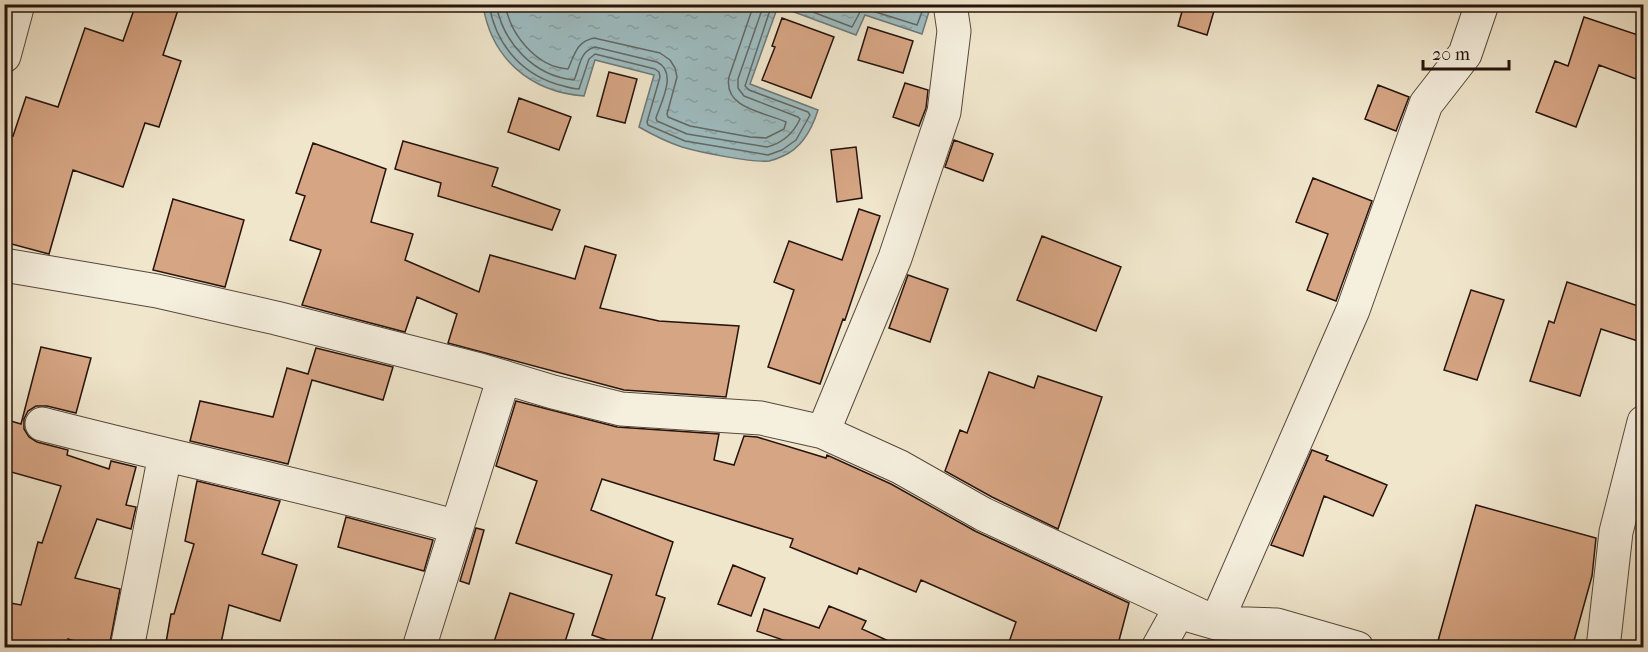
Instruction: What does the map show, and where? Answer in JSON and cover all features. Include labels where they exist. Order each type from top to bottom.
[{"type":"street","points":[[4,56],[18,4]]},
{"type":"street","points":[[823,432],[895,258],[944,112],[954,31],[950,4]]},
{"type":"street","points":[[1216,623],[1353,310],[1426,104],[1465,54],[1482,4]]},
{"type":"street","points":[[4,265],[168,293],[276,318],[621,409],[760,418],[823,432],[900,467],[983,514],[1216,623]]},
{"type":"street","points":[[419,648],[504,377]]},
{"type":"street","points":[[1603,648],[1616,532],[1644,422]]},
{"type":"street","points":[[42,424],[165,455],[317,489],[457,527]]},
{"type":"street","points":[[127,648],[165,455]]},
{"type":"street","points":[[1158,648],[1178,612],[1216,623],[1277,625],[1357,648]]},
{"type":"water","points":[[483,4],[931,5],[922,34],[865,15],[856,35],[778,6],[750,84],[818,110],[809,131],[796,148],[778,158],[761,161],[726,157],[682,147],[639,127],[654,75],[595,60],[584,96],[547,88],[530,79],[504,56],[487,24]]},
{"type":"building","points":[[136,4],[180,4],[163,55],[181,61],[159,127],[145,123],[123,187],[73,170],[49,254],[4,242],[4,133],[13,136],[26,97],[58,107],[85,28],[123,41]]},
{"type":"building","points":[[1184,4],[1216,4],[1207,35],[1178,26]]},
{"type":"building","points":[[1584,17],[1644,37],[1644,82],[1599,65],[1576,127],[1536,112],[1555,61],[1568,66]]},
{"type":"building","points":[[782,18],[834,37],[811,98],[762,80],[775,47],[772,46]]},
{"type":"building","points":[[868,27],[913,41],[903,73],[858,60]]},
{"type":"building","points":[[609,72],[637,79],[625,123],[597,116]]},
{"type":"building","points":[[905,83],[928,90],[926,108],[919,126],[893,117]]},
{"type":"building","points":[[1378,85],[1409,97],[1396,131],[1365,119]]},
{"type":"building","points":[[519,98],[571,117],[559,150],[508,132]]},
{"type":"building","points":[[954,140],[993,154],[983,181],[945,167]]},
{"type":"building","points":[[403,141],[498,168],[492,186],[560,210],[552,230],[438,196],[441,183],[395,169]]},
{"type":"building","points":[[313,143],[386,169],[371,222],[413,234],[405,260],[479,292],[490,255],[575,279],[585,246],[616,255],[600,308],[659,321],[739,326],[726,397],[624,390],[448,343],[457,314],[417,297],[405,332],[302,305],[321,250],[290,240],[305,196],[296,193]]},
{"type":"building","points":[[856,147],[862,198],[837,202],[831,150]]},
{"type":"building","points":[[1313,178],[1372,201],[1336,301],[1307,290],[1328,234],[1296,222]]},
{"type":"building","points":[[173,199],[244,220],[225,287],[153,270]]},
{"type":"building","points":[[859,209],[880,216],[845,320],[843,319],[820,384],[768,367],[794,290],[774,282],[789,241],[842,260]]},
{"type":"building","points":[[1042,236],[1121,267],[1096,331],[1017,300]]},
{"type":"building","points":[[908,275],[948,289],[930,342],[889,328]]},
{"type":"building","points":[[1567,282],[1644,308],[1644,343],[1601,329],[1580,396],[1530,381],[1549,321],[1554,323]]},
{"type":"building","points":[[1471,290],[1504,300],[1477,380],[1444,370]]},
{"type":"building","points":[[41,347],[91,358],[76,413],[47,406],[36,406],[28,411],[24,419],[24,429],[29,437],[37,442],[68,450],[67,455],[109,469],[111,461],[136,467],[126,505],[136,507],[131,529],[97,519],[75,578],[120,589],[109,648],[96,648],[68,639],[65,648],[4,648],[4,602],[21,605],[38,542],[42,543],[61,486],[4,470],[4,419],[21,424]]},
{"type":"building","points":[[316,348],[393,367],[383,400],[312,380],[288,464],[190,441],[200,401],[273,417],[287,368],[308,374]]},
{"type":"building","points":[[989,372],[1034,388],[1038,376],[1102,397],[1058,529],[945,471],[960,430],[967,433]]},
{"type":"building","points":[[516,401],[617,427],[719,434],[714,460],[734,465],[744,436],[757,437],[826,458],[827,455],[891,484],[975,531],[1129,603],[1117,648],[1007,648],[1016,622],[921,580],[916,592],[859,568],[857,574],[790,547],[793,539],[602,479],[591,510],[673,542],[656,595],[665,598],[649,648],[630,648],[592,635],[612,575],[516,543],[537,481],[496,466]]},
{"type":"building","points":[[1312,450],[1328,456],[1326,460],[1387,485],[1373,516],[1324,496],[1303,556],[1271,545]]},
{"type":"building","points":[[197,481],[280,501],[262,554],[297,565],[280,621],[229,605],[220,648],[165,648],[171,614],[174,614],[194,544],[185,541]]},
{"type":"building","points":[[1476,505],[1596,538],[1592,576],[1572,648],[1436,648]]},
{"type":"building","points":[[346,517],[433,540],[424,571],[338,547]]},
{"type":"building","points":[[476,528],[484,530],[469,584],[460,581]]},
{"type":"building","points":[[733,565],[765,578],[751,616],[718,604]]},
{"type":"building","points":[[510,593],[574,614],[563,648],[492,648]]},
{"type":"building","points":[[829,606],[866,621],[862,629],[904,648],[806,648],[757,631],[764,609],[819,628]]}]
